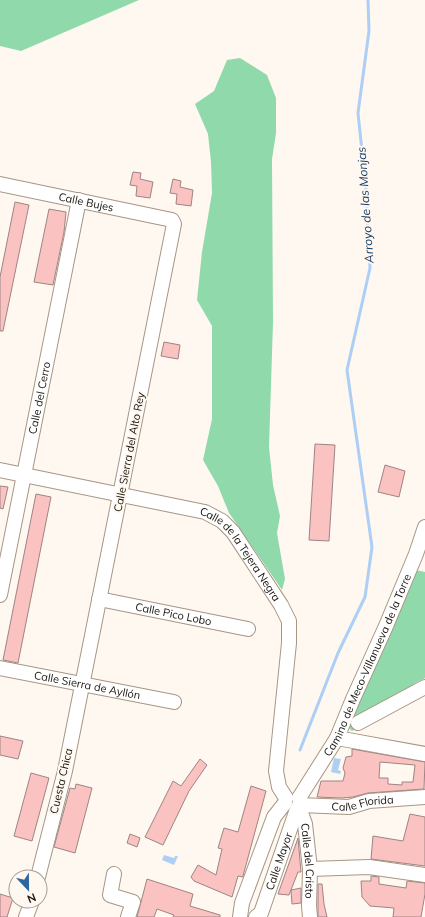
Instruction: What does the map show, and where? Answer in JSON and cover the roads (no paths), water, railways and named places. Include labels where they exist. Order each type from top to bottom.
[{"type":"street","name":"Calle Bujes","points":[[1,188],[79,200],[172,220]]},
{"type":"street","name":"Calle del Cerro","points":[[0,595],[79,200]]},
{"type":"street","name":"Calle Sierra del Alto Rey","points":[[82,684],[174,224],[172,220]]},
{"type":"street","name":"Calle de la Tejera Negra","points":[[0,470],[205,512],[222,522],[232,532],[281,605],[289,621],[289,643],[276,771],[279,787],[294,803]]},
{"type":"street","name":"Camino de Meco-Villanueva de la Torre","points":[[294,803],[337,738],[386,626],[416,554],[425,527]]},
{"type":"street","name":"Calle Pico Lobo","points":[[99,599],[248,629]]},
{"type":"street","name":"Calle Sierra de Ayllón","points":[[0,668],[174,702]]},
{"type":"street","name":"Cuesta Chica","points":[[40,869],[65,771],[82,684]]},
{"type":"street","points":[[344,722],[361,724],[425,687]]},
{"type":"street","points":[[337,738],[425,754]]},
{"type":"street","name":"Calle Florida","points":[[294,803],[350,807],[369,801],[425,797]]},
{"type":"street","name":"Calle del Cristo","points":[[294,803],[305,824],[310,869],[308,906],[310,917]]},
{"type":"street","name":"Calle Mayor","points":[[240,917],[242,903],[274,817],[294,803]]},
{"type":"street","name":"Calle Mayor","points":[[242,903],[258,915],[294,803]]},
{"type":"street","points":[[310,869],[370,867],[425,875]]},
{"type":"street","points":[[114,874],[110,895],[133,902],[128,917]]},
{"type":"water","points":[[334,758],[341,759],[338,770],[341,771],[340,774],[331,772]]},
{"type":"water","points":[[164,855],[174,858],[175,856],[178,856],[174,865],[162,860]]},
{"type":"waterway","name":"Arroyo de las Monjas","points":[[300,750],[338,653],[365,597],[372,547],[347,370],[370,268],[366,189],[358,113],[369,31],[368,0]]}]
